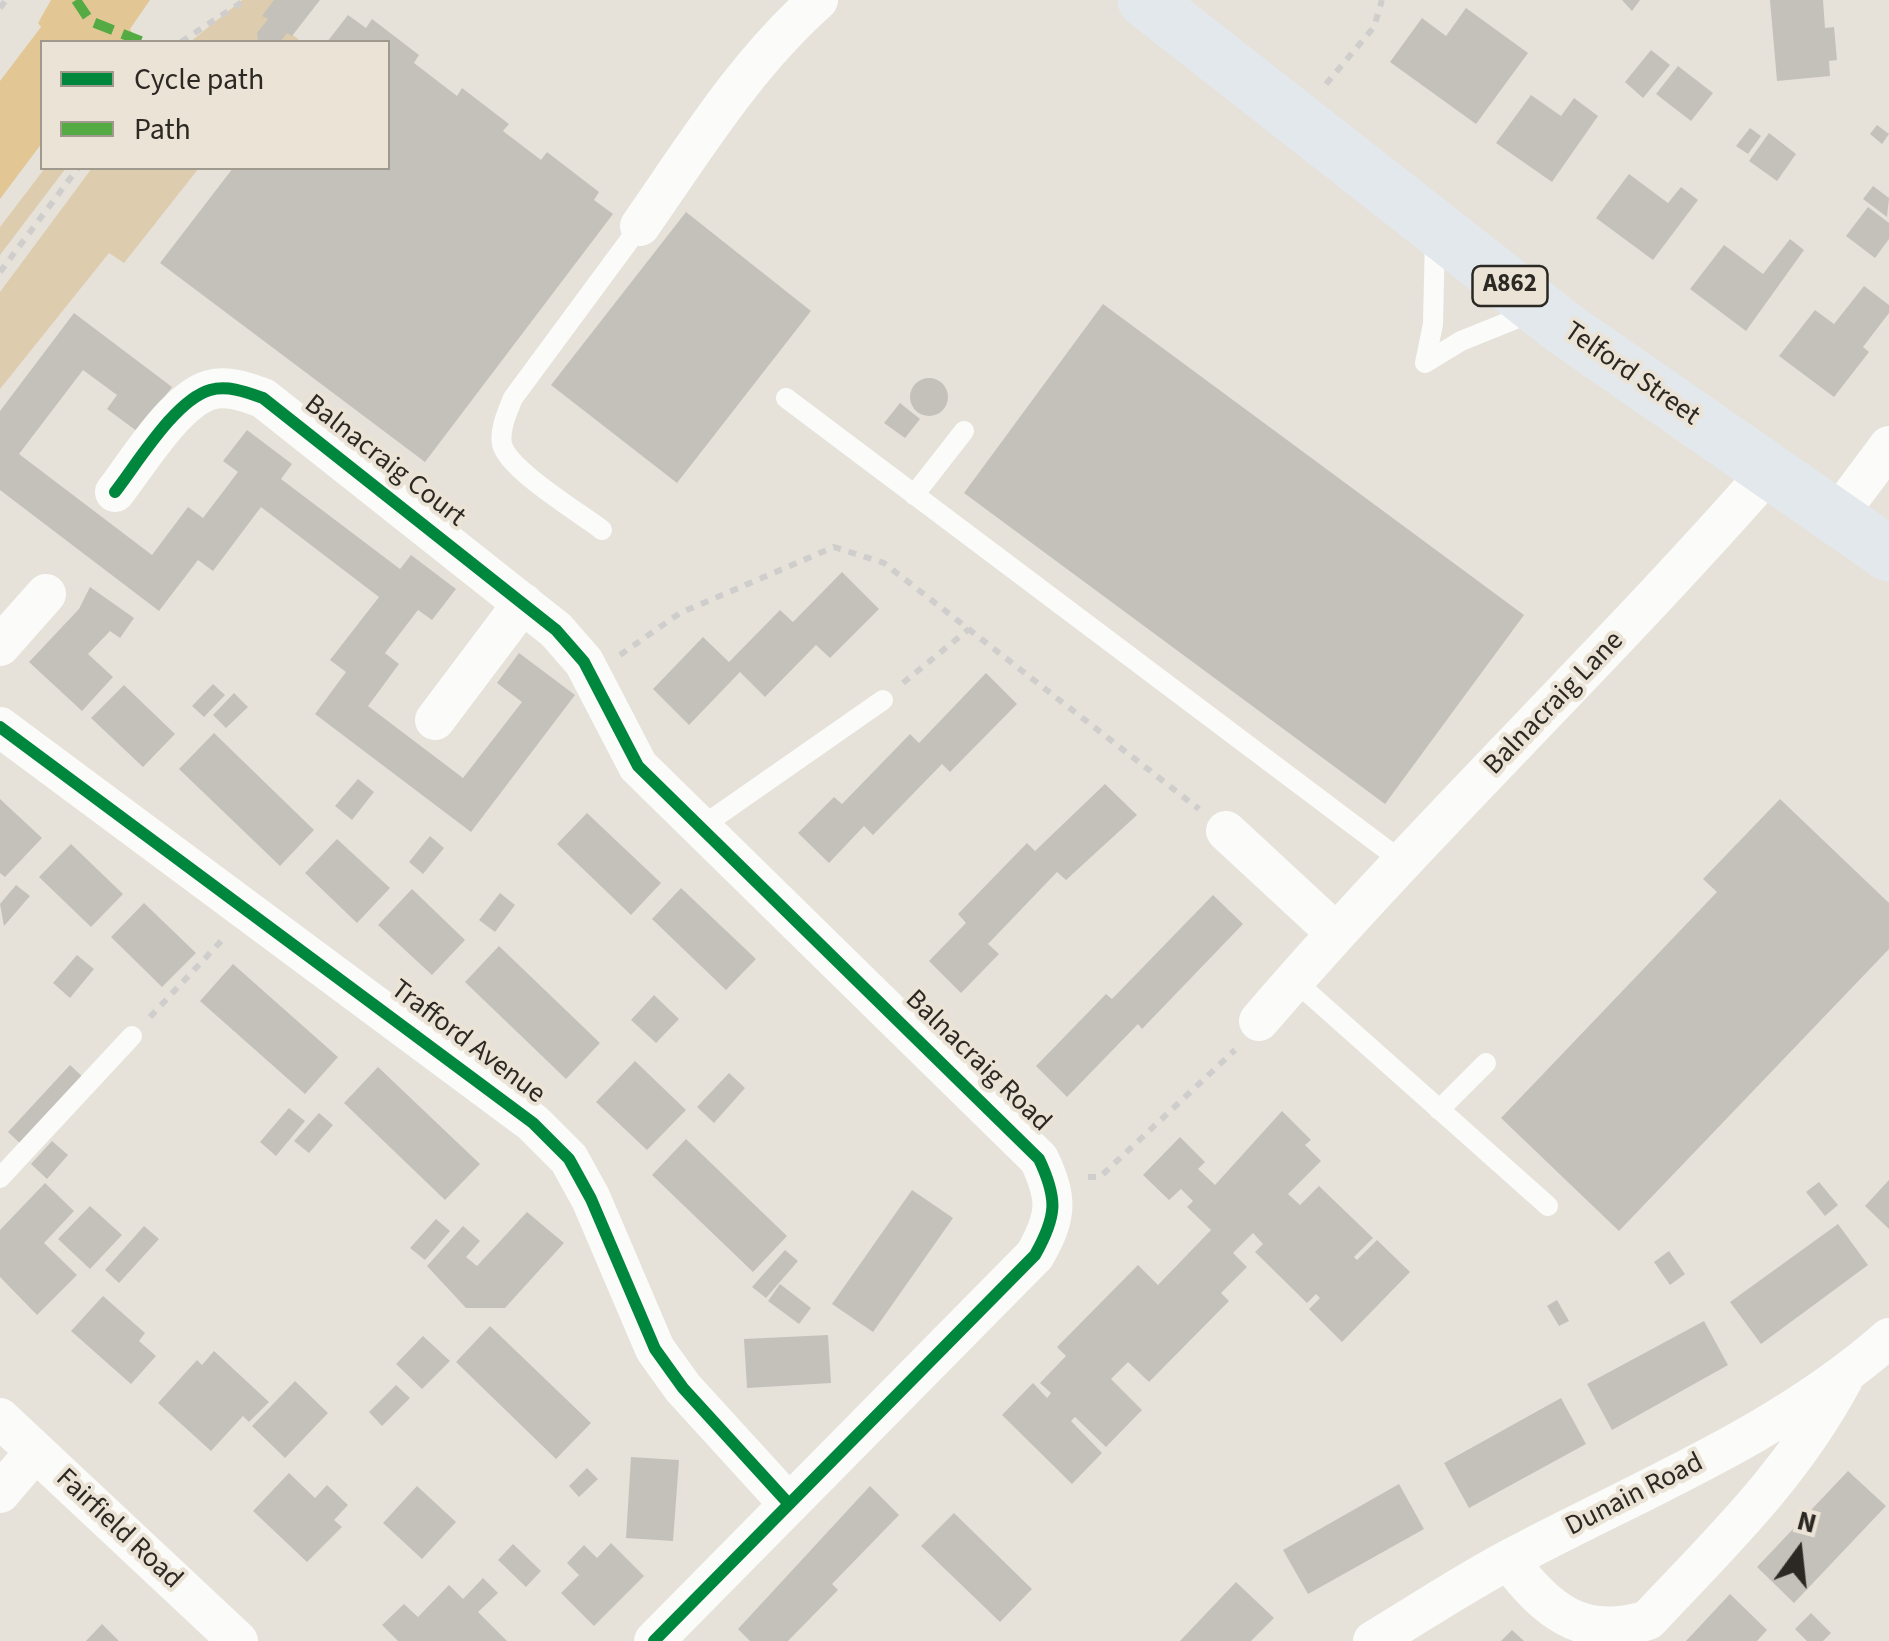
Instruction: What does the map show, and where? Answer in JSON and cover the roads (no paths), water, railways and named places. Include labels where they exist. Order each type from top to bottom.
[{"type":"main road","name":"Telford Street","points":[[1144,0],[1539,310],[1889,554]]},
{"type":"street","points":[[640,226],[712,119],[778,35],[818,0]]},
{"type":"street","name":"Balnacraig Court","points":[[115,492],[184,404],[210,390],[237,389],[263,398],[556,630],[599,691]]},
{"type":"street","points":[[1836,517],[1889,446]]},
{"type":"street","name":"Balnacraig Lane","points":[[1259,1021],[1335,932],[1657,598],[1769,471]]},
{"type":"street","points":[[0,646],[46,594]]},
{"type":"street","points":[[436,720],[523,603]]},
{"type":"street","name":"Balnacraig Road","points":[[599,691],[638,766],[1040,1159],[1054,1192],[1051,1226],[1036,1254],[654,1641]]},
{"type":"street","name":"Trafford Avenue","points":[[0,726],[533,1123],[569,1159],[591,1198],[655,1349],[682,1388],[788,1503]]},
{"type":"street","points":[[1226,831],[1335,932]]},
{"type":"street","name":"Dunain Road","points":[[1373,1641],[1508,1560],[1712,1458],[1843,1380],[1889,1338]]},
{"type":"street","points":[[1508,1560],[1552,1615],[1573,1628],[1600,1635],[1624,1634],[1648,1620],[1787,1471],[1812,1437],[1843,1380]]},
{"type":"street","name":"Fairfield Road","points":[[0,1418],[238,1641]]},
{"type":"street","points":[[0,1493],[35,1452]]},
{"type":"lane","points":[[602,530],[512,462],[502,444],[504,422],[513,398],[640,226]]},
{"type":"lane","points":[[1435,228],[1432,324],[1425,363],[1461,341],[1539,310]]},
{"type":"lane","points":[[786,398],[1403,862]]},
{"type":"lane","points":[[914,495],[964,431]]},
{"type":"lane","points":[[701,827],[883,700]]},
{"type":"lane","points":[[1294,980],[1548,1206]]},
{"type":"lane","points":[[0,1178],[132,1036]]},
{"type":"lane","points":[[1439,1110],[1486,1063]]}]
